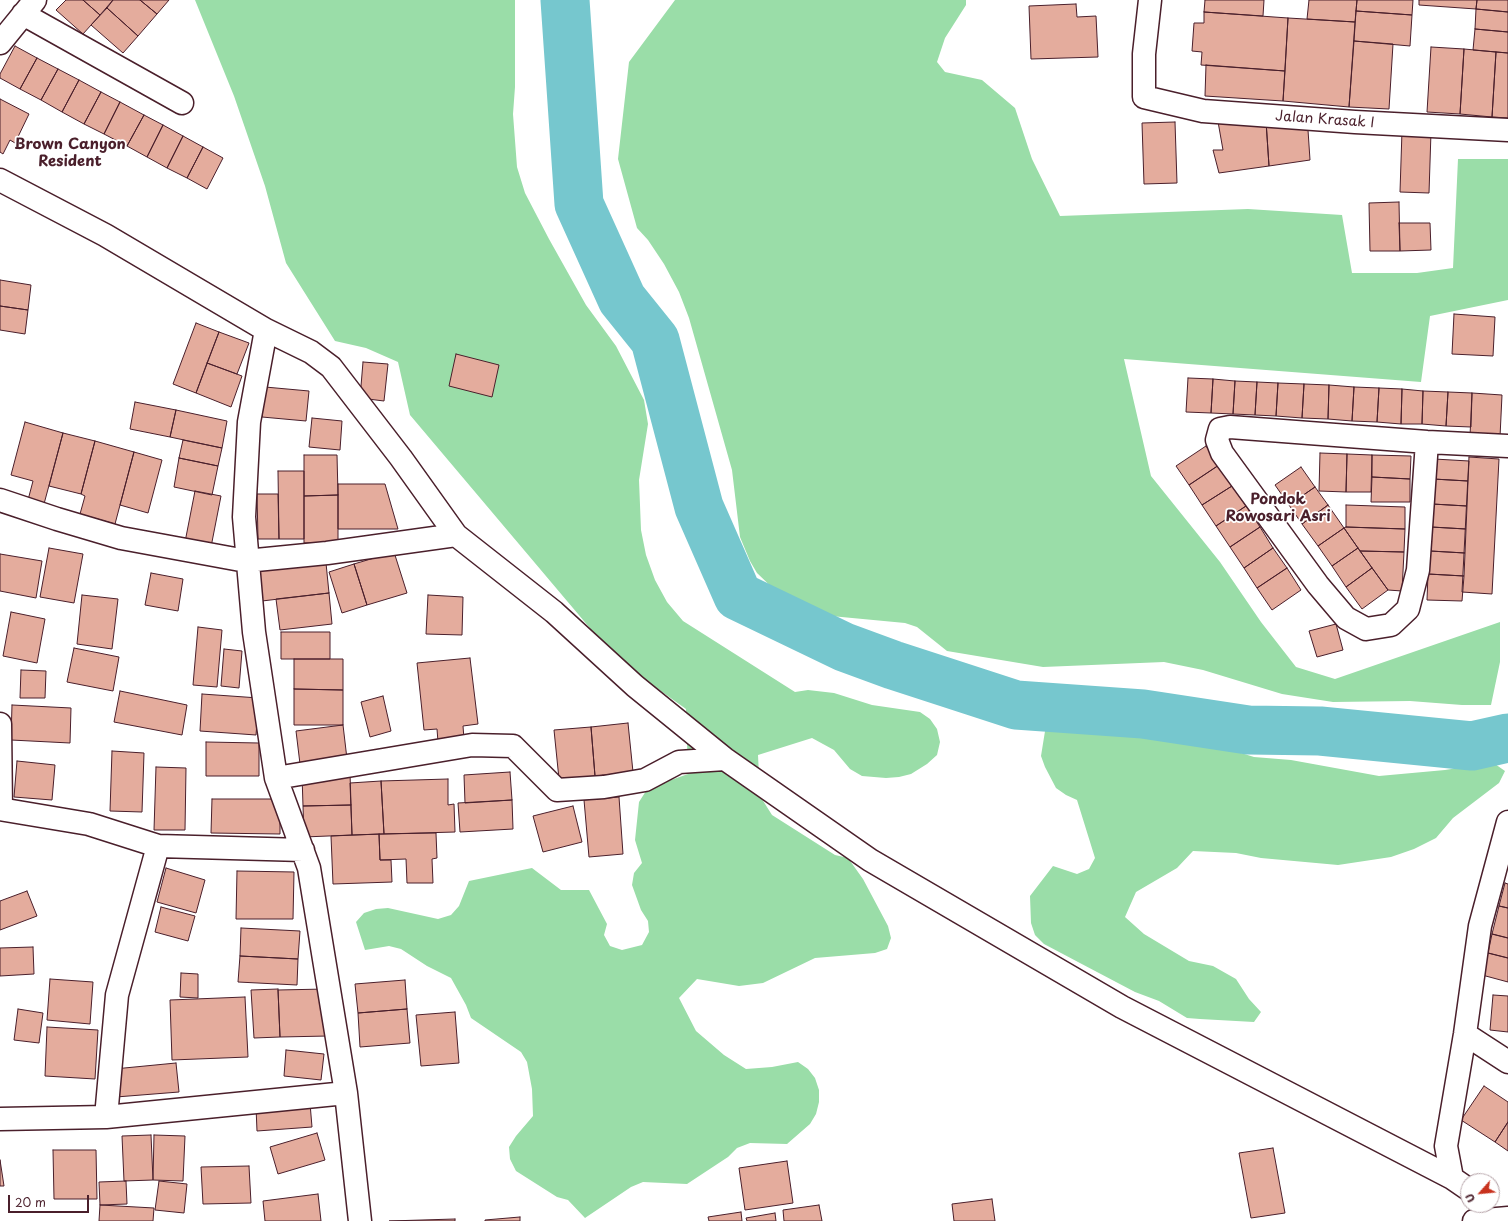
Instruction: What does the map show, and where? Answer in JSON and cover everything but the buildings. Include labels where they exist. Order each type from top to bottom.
[{"type":"street","name":"Jalan Krasak I","points":[[1150,0],[1144,54],[1144,97],[1203,111],[1355,122],[1508,130]]},
{"type":"street","points":[[0,42],[29,7],[182,103]]},
{"type":"street","points":[[0,180],[105,235],[266,330],[311,352],[331,367],[401,458],[456,535],[554,612],[635,686],[725,759],[870,860],[1115,1003],[1460,1183]]},
{"type":"street","points":[[266,330],[249,422],[244,517],[246,561],[254,632],[276,778],[309,868],[315,898],[346,1093],[360,1221]]},
{"type":"street","points":[[1427,442],[1418,570],[1408,609],[1391,625],[1366,630],[1346,618],[1318,585],[1222,453],[1217,440],[1220,429],[1230,427],[1427,442],[1508,446]]},
{"type":"street","points":[[0,500],[121,538],[246,561],[327,553],[456,535]]},
{"type":"street","points":[[0,724],[1,809],[89,824],[158,846],[303,850]]},
{"type":"street","points":[[276,778],[472,745],[513,746],[557,790],[604,787],[645,780],[679,762],[725,759]]},
{"type":"street","points":[[1460,1183],[1446,1146],[1465,1034],[1480,926],[1508,822]]},
{"type":"street","points":[[106,1117],[117,995],[158,846]]},
{"type":"street","points":[[1465,1034],[1508,1062]]},
{"type":"street","points":[[0,1119],[106,1117],[346,1093]]},
{"type":"street","points":[[1474,1221],[1508,1217]]},
{"type":"green space","points":[[195,0],[515,0],[515,87],[513,114],[517,167],[525,193],[549,239],[586,305],[616,346],[644,400],[648,424],[639,480],[641,530],[646,555],[655,580],[667,602],[683,621],[795,692],[808,690],[834,693],[872,705],[920,712],[930,719],[937,729],[940,742],[937,755],[927,764],[911,774],[899,777],[886,778],[862,776],[850,769],[834,750],[812,738],[758,755],[760,796],[772,815],[835,855],[848,858],[863,879],[888,926],[891,938],[887,949],[875,953],[815,958],[763,983],[739,986],[697,979],[679,998],[696,1031],[724,1055],[746,1069],[772,1067],[798,1062],[808,1069],[815,1078],[819,1090],[819,1102],[816,1114],[810,1124],[787,1144],[750,1143],[737,1148],[728,1157],[687,1184],[643,1182],[631,1187],[585,1218],[568,1200],[557,1197],[516,1171],[510,1159],[509,1147],[533,1116],[532,1089],[527,1062],[521,1052],[471,1018],[466,1005],[451,978],[427,966],[401,949],[389,946],[365,950],[356,922],[364,913],[376,909],[388,908],[438,919],[451,915],[459,906],[469,881],[532,868],[561,890],[589,890],[607,924],[604,935],[610,946],[622,950],[642,945],[649,932],[648,921],[641,910],[632,885],[634,873],[642,863],[635,840],[639,802],[646,791],[657,785],[688,774],[686,709],[616,659],[410,415],[398,362],[366,348],[335,341],[286,263],[265,186],[234,96]]},
{"type":"green space","points":[[675,0],[966,0],[966,5],[945,38],[937,62],[945,72],[982,80],[1015,108],[1032,159],[1060,216],[1248,209],[1342,215],[1352,273],[1417,273],[1453,268],[1458,159],[1508,159],[1508,300],[1430,316],[1421,382],[1124,359],[1151,476],[1220,562],[1261,622],[1296,667],[1335,679],[1500,622],[1500,662],[1491,705],[1462,705],[1410,701],[1333,702],[1282,694],[1203,670],[1164,662],[1043,667],[947,651],[917,627],[905,623],[831,616],[784,599],[757,573],[750,561],[740,537],[732,470],[689,318],[679,292],[664,264],[648,240],[637,228],[618,159],[629,62]]},
{"type":"green space","points":[[1046,725],[1153,730],[1166,733],[1189,744],[1228,749],[1254,757],[1291,760],[1379,776],[1445,770],[1483,764],[1495,764],[1505,771],[1499,783],[1453,818],[1436,838],[1414,849],[1391,857],[1338,865],[1261,858],[1236,853],[1193,851],[1177,868],[1136,892],[1125,917],[1144,934],[1189,961],[1213,966],[1236,979],[1249,999],[1261,1012],[1254,1022],[1187,1018],[1159,1001],[1135,992],[1044,944],[1035,935],[1031,923],[1030,896],[1053,866],[1077,874],[1089,869],[1095,858],[1077,800],[1056,788],[1045,767],[1041,756]]},
{"type":"waterway","points":[[565,0],[579,204],[622,299],[655,340],[699,507],[738,596],[844,647],[893,665],[1016,705],[1143,714],[1248,730],[1320,731],[1472,746],[1508,738]]},
{"type":"district","name":"Brown Canyon Resident","points":[[70,154]]},
{"type":"district","name":"Pondok Rowosari Asri","points":[[1278,508]]}]
